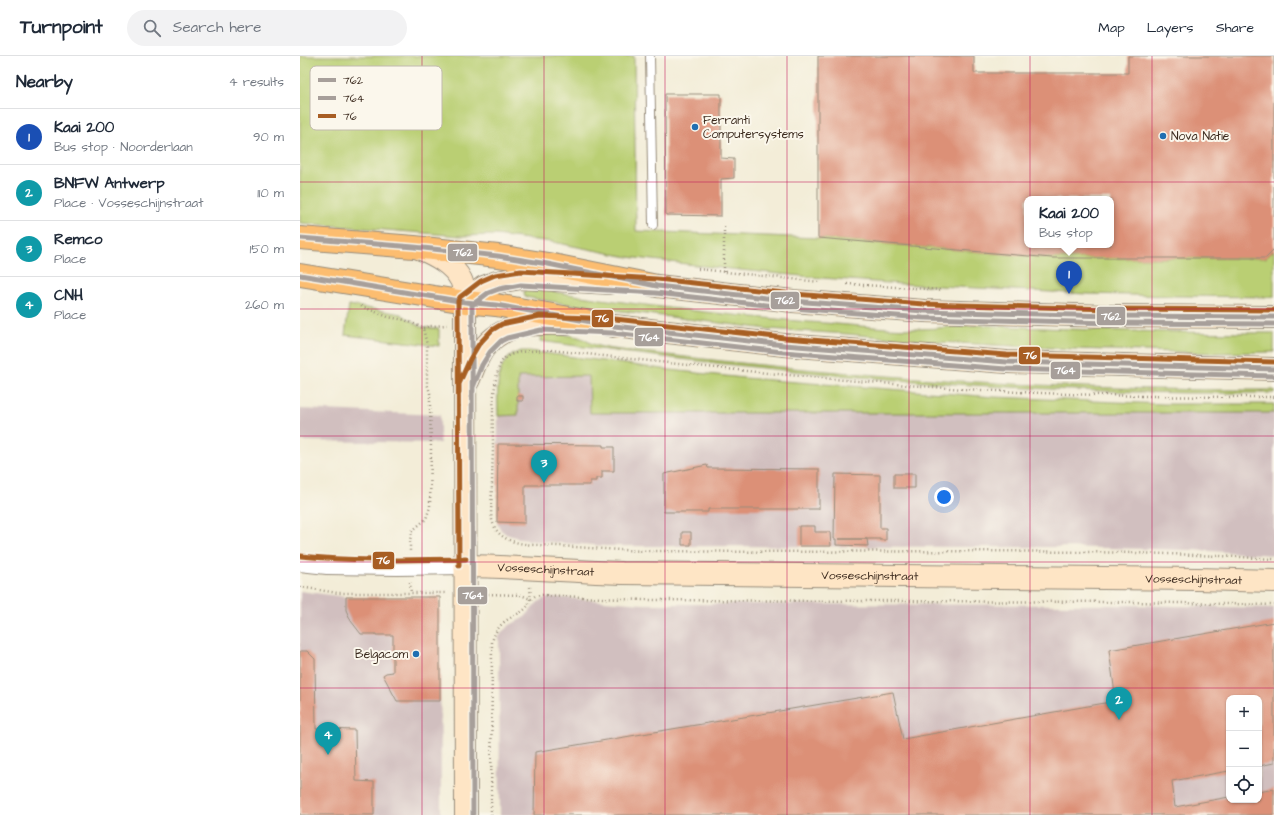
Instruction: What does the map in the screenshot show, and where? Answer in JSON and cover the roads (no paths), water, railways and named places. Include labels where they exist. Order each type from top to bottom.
[{"type":"main road","points":[[300,238],[498,256],[548,264],[657,286]]},
{"type":"main road","points":[[419,248],[450,266],[461,280],[465,302],[466,815]]},
{"type":"main road","points":[[300,275],[465,302],[496,305],[614,326],[784,345],[1007,362],[1274,369]]},
{"type":"main road","points":[[465,302],[484,288],[497,282],[521,278],[657,286],[793,301],[924,311],[1110,316],[1274,318]]},
{"type":"main road","points":[[466,386],[476,362],[484,348],[497,335],[504,331],[540,323],[614,326]]},
{"type":"main road","name":"Vosseschijnstraat","points":[[466,566],[622,572],[1197,579],[1274,582]]},
{"type":"street","points":[[300,563],[327,566],[466,566]]},
{"type":"lane","points":[[650,56],[653,225]]},
{"type":"place","name":"Ferranti Computersystems","points":[[695,127]]},
{"type":"place","name":"Nova Natie","points":[[1163,136]]},
{"type":"place","name":"Kaai 200","points":[[1069,294]]},
{"type":"place","name":"Remco","points":[[544,483]]},
{"type":"place","name":"Belgacom","points":[[416,654]]},
{"type":"place","name":"BNFW Antwerp","points":[[1119,720]]},
{"type":"place","name":"CNH","points":[[328,755]]}]
